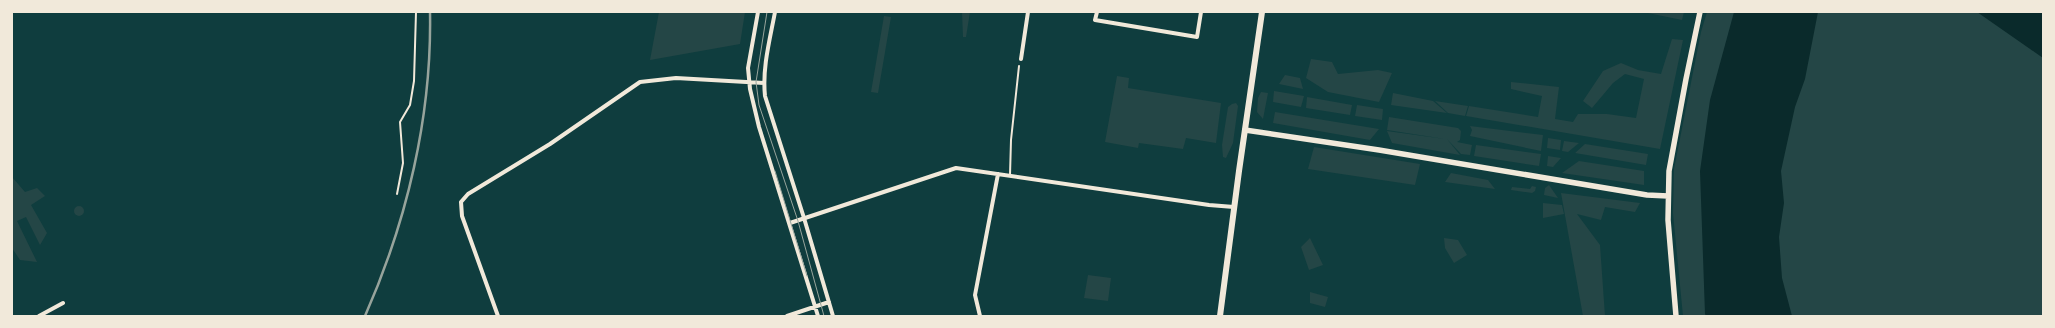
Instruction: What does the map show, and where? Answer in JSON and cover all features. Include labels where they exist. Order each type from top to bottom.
[{"type":"main road","points":[[1220,316],[1262,12]]},
{"type":"street","points":[[758,12],[748,68],[749,81],[759,127],[818,316]]},
{"type":"street","points":[[775,12],[764,83],[769,112],[804,218],[833,316]]},
{"type":"street","points":[[1020,59],[1028,12]]},
{"type":"street","points":[[1097,12],[1095,20],[1197,38],[1201,12]]},
{"type":"street","points":[[1676,316],[1668,220],[1668,196],[1672,148],[1700,12]]},
{"type":"street","points":[[498,316],[462,216],[461,202],[468,194],[550,144],[640,82],[676,78],[764,83]]},
{"type":"street","points":[[1245,130],[1379,150],[1646,195],[1668,196]]},
{"type":"street","points":[[790,223],[956,168],[1209,205],[1234,207]]},
{"type":"street","points":[[980,316],[974,295],[998,174]]},
{"type":"street","points":[[787,316],[829,302]]},
{"type":"street","points":[[39,316],[63,303]]},
{"type":"lane","points":[[397,194],[403,163],[400,122],[410,105],[413,87],[416,12]]},
{"type":"lane","points":[[1010,175],[1011,140],[1019,66]]},
{"type":"shaded area","points":[[659,12],[745,12],[740,44],[650,60]]},
{"type":"shaded area","points":[[962,12],[970,12],[966,37],[963,37]]},
{"type":"shaded area","points":[[1643,12],[1684,12],[1682,20]]},
{"type":"shaded area","points":[[1707,12],[2043,12],[2043,316],[1683,316],[1673,213],[1674,169],[1701,32]]},
{"type":"shaded area","points":[[1734,12],[1818,12],[1805,79],[1795,107],[1781,171],[1784,203],[1779,237],[1782,278],[1792,316],[1706,316],[1705,314],[1700,171],[1710,100]]},
{"type":"shaded area","points":[[1977,12],[2043,12],[2043,58]]},
{"type":"shaded area","points":[[884,16],[891,17],[878,93],[871,92]]},
{"type":"shaded area","points":[[1672,39],[1683,40],[1660,149],[1466,116],[1469,106],[1538,117],[1542,96],[1511,89],[1511,82],[1559,87],[1555,119],[1573,122],[1578,114],[1607,114],[1636,118],[1644,79],[1625,74],[1613,83],[1592,108],[1583,101],[1603,71],[1621,63],[1638,70],[1661,74]]},
{"type":"shaded area","points":[[1311,59],[1332,62],[1338,74],[1378,70],[1392,73],[1379,102],[1328,92],[1306,78]]},
{"type":"shaded area","points":[[1285,75],[1300,78],[1303,89],[1279,84]]},
{"type":"shaded area","points":[[1117,76],[1129,78],[1128,88],[1221,103],[1216,143],[1186,138],[1183,149],[1139,143],[1138,148],[1105,142]]},
{"type":"shaded area","points":[[1274,91],[1304,96],[1301,107],[1273,102]]},
{"type":"shaded area","points":[[1261,92],[1268,93],[1263,119],[1257,112],[1258,98]]},
{"type":"shaded area","points":[[1393,93],[1433,101],[1447,113],[1391,105]]},
{"type":"shaded area","points":[[1307,97],[1352,105],[1350,115],[1306,108]]},
{"type":"shaded area","points":[[1435,101],[1468,106],[1465,116],[1448,113]]},
{"type":"shaded area","points":[[1236,103],[1238,106],[1233,143],[1226,158],[1223,157],[1222,145],[1228,107]]},
{"type":"shaded area","points":[[1357,105],[1383,109],[1382,120],[1355,116]]},
{"type":"shaded area","points":[[1275,112],[1379,129],[1370,140],[1273,123]]},
{"type":"shaded area","points":[[1389,117],[1458,128],[1461,131],[1460,140],[1457,142],[1472,145],[1470,155],[1461,154],[1447,139],[1460,155],[1392,143],[1387,131],[1445,139],[1387,130]]},
{"type":"shaded area","points":[[1470,126],[1543,135],[1541,151],[1470,136],[1472,130]]},
{"type":"shaded area","points":[[1548,138],[1561,140],[1560,150],[1547,148]]},
{"type":"shaded area","points":[[1564,141],[1579,143],[1568,152],[1562,151]]},
{"type":"shaded area","points":[[1585,144],[1648,154],[1646,165],[1575,153]]},
{"type":"shaded area","points":[[1476,145],[1541,154],[1539,166],[1474,156]]},
{"type":"shaded area","points":[[1314,147],[1420,164],[1415,185],[1308,169]]},
{"type":"shaded area","points":[[1548,156],[1561,158],[1553,167],[1547,166]]},
{"type":"shaded area","points":[[1579,161],[1644,171],[1644,185],[1562,173]]},
{"type":"shaded area","points":[[1451,173],[1488,180],[1495,189],[1445,182]]},
{"type":"shaded area","points":[[12,177],[25,192],[37,188],[45,196],[31,205],[47,233],[40,245],[26,217],[17,221],[37,262],[20,260],[12,248]]},
{"type":"shaded area","points":[[1549,185],[1558,198],[1544,195],[1545,188]]},
{"type":"shaded area","points":[[1532,186],[1536,187],[1535,191],[1532,193],[1511,190],[1512,187],[1530,189]]},
{"type":"shaded area","points":[[1561,193],[1640,203],[1635,212],[1605,207],[1601,220],[1577,214],[1600,245],[1605,316],[1583,316]]},
{"type":"shaded area","points":[[1543,203],[1562,205],[1564,214],[1543,218]]},
{"type":"shaded area","points":[[79,206],[84,211],[79,216],[74,211]]},
{"type":"shaded area","points":[[1310,238],[1323,265],[1309,270],[1301,247]]},
{"type":"shaded area","points":[[1444,238],[1458,240],[1467,255],[1454,263],[1445,248]]},
{"type":"shaded area","points":[[1088,275],[1111,278],[1108,301],[1084,298]]},
{"type":"shaded area","points":[[1310,292],[1328,297],[1325,307],[1310,303]]},
{"type":"tram line","points":[[767,12],[756,82],[759,105],[798,221],[824,316]]},
{"type":"tram line","points":[[775,171],[807,276]]},
{"type":"railway","points":[[365,316],[393,243],[405,205],[414,167],[427,90],[430,51],[430,12]]}]
